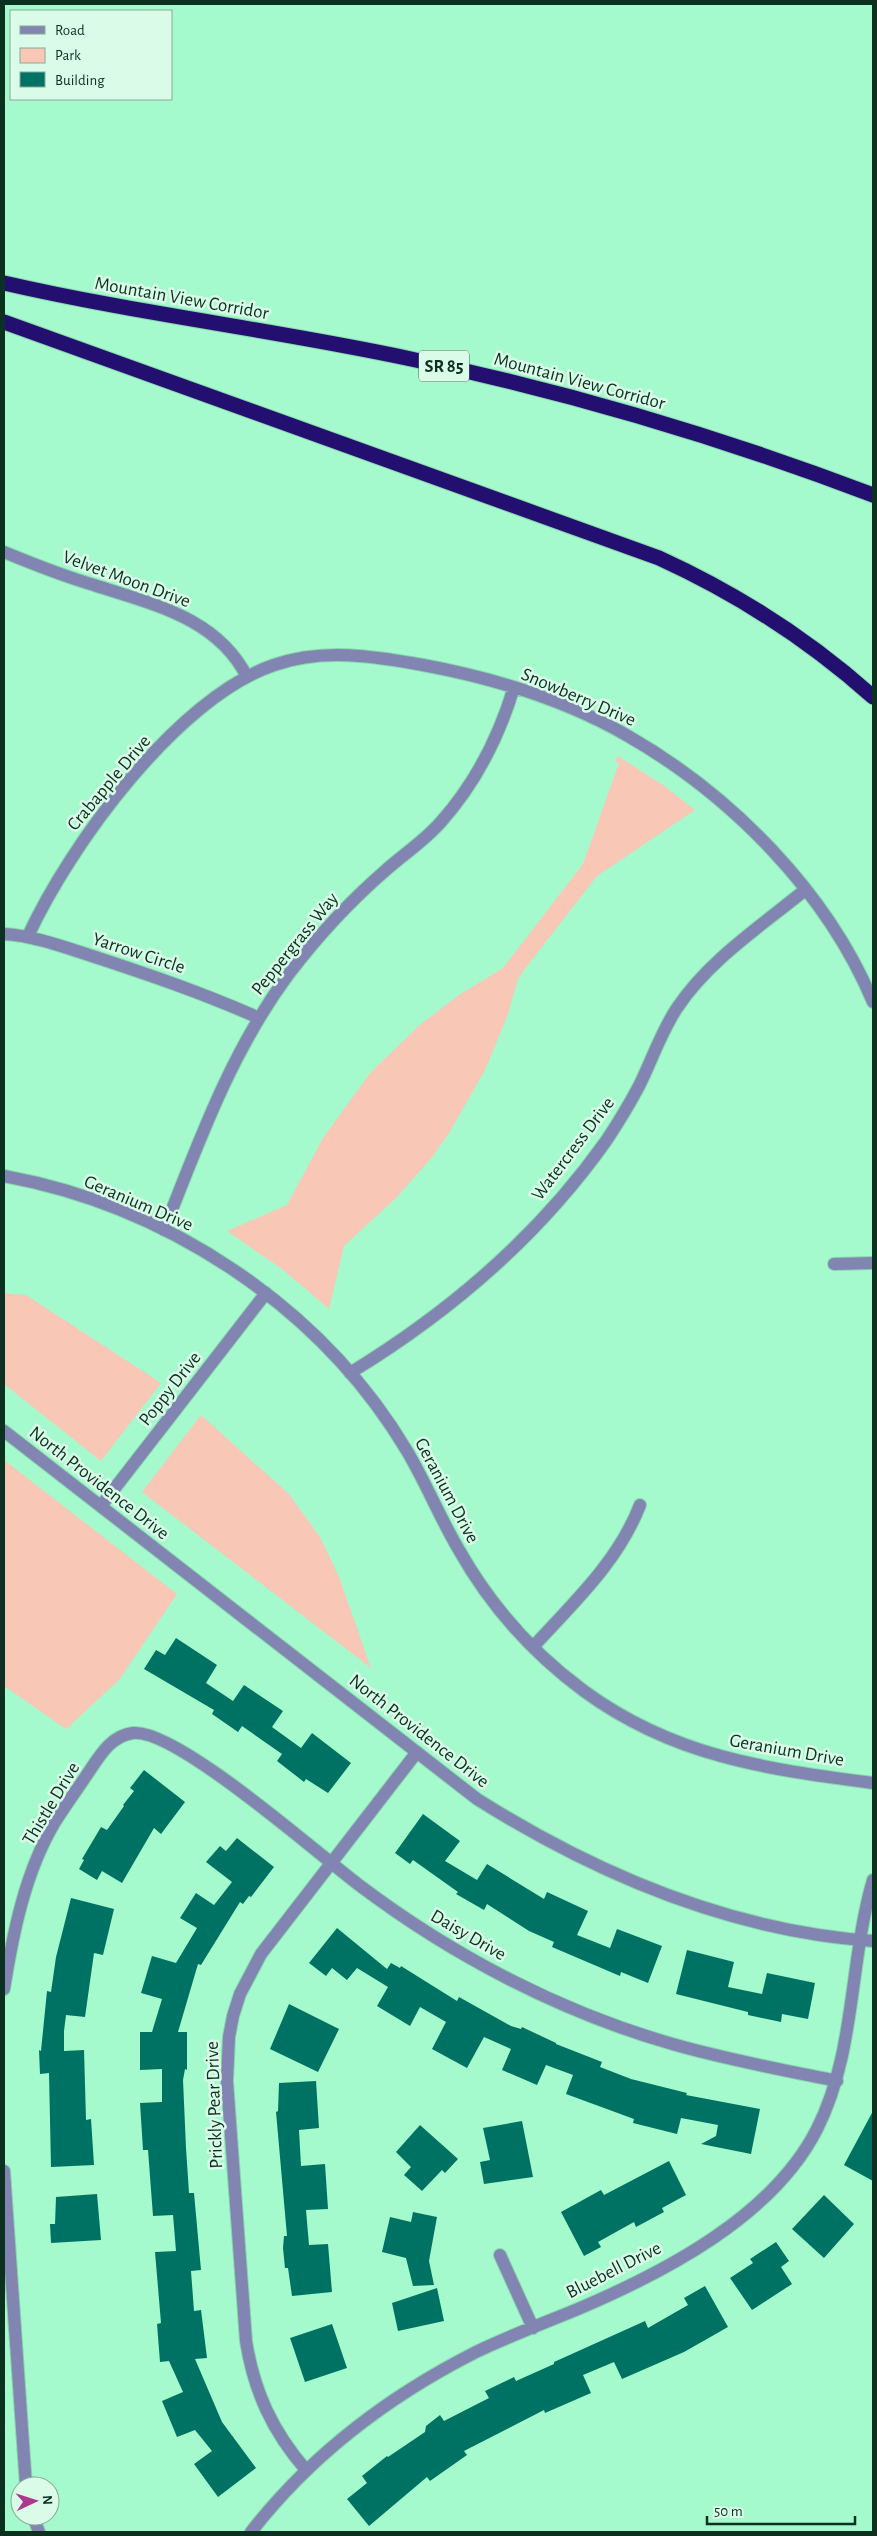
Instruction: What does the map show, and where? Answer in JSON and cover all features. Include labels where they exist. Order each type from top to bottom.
[{"type":"highway","name":"Mountain View Corridor","points":[[4,283],[137,310],[411,359],[495,378],[668,424],[739,446],[873,495]]},
{"type":"highway","points":[[4,322],[659,558],[708,581],[778,622],[820,652],[873,697]]},
{"type":"street","name":"Velvet Moon Drive","points":[[4,552],[71,578],[155,604],[195,622],[224,645],[247,677]]},
{"type":"street","name":"Snowberry Drive","points":[[247,677],[290,660],[323,655],[352,655],[445,669],[514,688],[592,718],[627,735],[662,758],[728,809],[777,858],[805,890],[833,928],[873,1002]]},
{"type":"street","name":"Crabapple Drive","points":[[28,936],[65,867],[114,798],[188,721],[221,694],[247,677]]},
{"type":"street","name":"Peppergrass Way","points":[[164,1230],[217,1096],[259,1018],[288,975],[338,916],[386,869],[425,838],[451,811],[490,749],[514,688]]},
{"type":"street","name":"Watercress Drive","points":[[350,1373],[395,1345],[462,1295],[506,1256],[548,1214],[578,1178],[623,1114],[667,1024],[688,992],[715,964],[805,890]]},
{"type":"street","name":"Yarrow Circle","points":[[4,934],[28,936],[169,981],[259,1018]]},
{"type":"street","name":"Geranium Drive","points":[[4,1176],[88,1199],[164,1230],[213,1256],[266,1293],[313,1334],[350,1373],[406,1449],[446,1528],[476,1579],[497,1607],[533,1647],[564,1676],[593,1697],[637,1724],[668,1738],[721,1757],[758,1767],[873,1783]]},
{"type":"street","points":[[834,1264],[873,1263]]},
{"type":"street","name":"Poppy Drive","points":[[101,1506],[266,1293]]},
{"type":"street","name":"North Providence Drive","points":[[4,1431],[477,1799],[515,1823],[562,1848],[634,1882],[734,1916],[818,1934],[873,1941]]},
{"type":"street","points":[[533,1647],[607,1566],[626,1536],[640,1505]]},
{"type":"street","name":"Daisy Drive","points":[[125,1735],[134,1733],[151,1735],[190,1757],[261,1806],[382,1902],[452,1948],[496,1972],[573,2009],[627,2030],[722,2058],[837,2080]]},
{"type":"street","name":"Thistle Drive","points":[[4,1989],[20,1910],[41,1850],[54,1823],[104,1750],[125,1735]]},
{"type":"street","name":"Prickly Pear Drive","points":[[306,2470],[276,2431],[264,2409],[250,2364],[246,2341],[227,2059],[233,2016],[250,1973],[261,1954],[417,1752]]},
{"type":"street","points":[[858,1940],[873,1880]]},
{"type":"street","name":"Bluebell Drive","points":[[252,2532],[306,2470],[350,2432],[403,2394],[478,2351],[625,2287],[668,2264],[703,2243],[755,2206],[773,2189],[803,2152],[827,2108],[837,2080],[845,2047],[858,1940]]},
{"type":"street","points":[[4,2171],[25,2476]]},
{"type":"street","points":[[500,2255],[534,2328]]},
{"type":"green space","points":[[618,756],[663,785],[695,810],[597,876],[524,970],[518,979],[507,1017],[485,1070],[449,1133],[433,1156],[397,1197],[344,1246],[329,1309],[282,1269],[227,1231],[287,1205],[323,1138],[371,1072],[421,1024],[459,995],[503,968],[583,864],[619,763],[615,761]]},
{"type":"green space","points":[[4,1293],[26,1295],[161,1383],[101,1461],[4,1384]]},
{"type":"green space","points":[[201,1415],[289,1494],[320,1537],[339,1577],[371,1668],[142,1492]]},
{"type":"green space","points":[[4,1460],[177,1594],[119,1680],[66,1729],[4,1686]]},
{"type":"building","points":[[176,1638],[217,1665],[206,1683],[233,1701],[244,1685],[283,1711],[272,1727],[301,1748],[312,1733],[351,1763],[328,1793],[306,1779],[304,1782],[277,1761],[282,1754],[242,1726],[238,1732],[212,1714],[214,1710],[144,1669],[156,1650],[165,1655]]},
{"type":"building","points":[[144,1770],[185,1802],[161,1834],[154,1828],[122,1883],[102,1871],[97,1880],[79,1869],[84,1860],[82,1859],[101,1827],[107,1830],[124,1806],[134,1791],[130,1788]]},
{"type":"building","points":[[423,1814],[460,1841],[445,1861],[477,1880],[487,1864],[544,1899],[547,1892],[588,1911],[577,1935],[610,1948],[617,1929],[662,1946],[648,1983],[621,1972],[620,1976],[552,1947],[554,1942],[529,1931],[487,1904],[484,1910],[456,1894],[458,1892],[413,1860],[410,1864],[395,1853]]},
{"type":"building","points":[[237,1838],[274,1867],[251,1897],[249,1896],[243,1904],[240,1902],[201,1965],[198,1964],[178,2032],[187,2032],[187,2070],[185,2069],[183,2080],[186,2148],[189,2193],[194,2193],[201,2270],[191,2271],[194,2311],[201,2310],[207,2358],[195,2359],[222,2422],[256,2468],[218,2497],[194,2464],[212,2451],[195,2430],[177,2437],[162,2401],[183,2392],[169,2361],[160,2362],[157,2324],[161,2323],[155,2252],[176,2251],[173,2215],[153,2216],[148,2150],[143,2150],[140,2103],[162,2102],[162,2069],[140,2070],[140,2032],[152,2032],[162,1999],[141,1993],[152,1956],[176,1963],[197,1928],[180,1918],[196,1893],[214,1905],[232,1882],[206,1862],[220,1846],[226,1851]]},
{"type":"building","points":[[71,1898],[114,1909],[103,1955],[94,1953],[85,2017],[66,2015],[64,2031],[64,2051],[84,2050],[86,2120],[91,2119],[94,2165],[51,2167],[49,2073],[40,2074],[39,2050],[41,2051],[47,1991],[51,1992],[56,1957]]},
{"type":"building","points":[[337,1928],[387,1969],[391,1963],[400,1968],[401,1966],[457,2001],[459,1997],[511,2026],[521,2029],[522,2027],[556,2044],[602,2062],[600,2067],[631,2079],[687,2093],[686,2095],[760,2109],[751,2154],[701,2144],[716,2136],[718,2125],[681,2118],[677,2134],[633,2123],[634,2119],[566,2094],[573,2075],[546,2065],[537,2085],[502,2070],[511,2049],[484,2037],[467,2068],[432,2049],[446,2022],[420,2007],[410,2026],[377,2006],[388,1987],[357,1968],[347,1980],[332,1968],[326,1976],[309,1963]]},
{"type":"building","points":[[687,1950],[734,1962],[728,1987],[762,1994],[767,1973],[815,1983],[808,2019],[782,2014],[781,2022],[748,2015],[748,2012],[676,1994]]},
{"type":"building","points":[[289,2004],[339,2029],[318,2072],[270,2049]]},
{"type":"building","points":[[316,2081],[319,2128],[299,2130],[301,2166],[325,2164],[328,2209],[306,2210],[309,2245],[328,2244],[332,2292],[292,2296],[288,2268],[285,2268],[283,2248],[284,2236],[287,2236],[276,2112],[278,2111],[279,2083]]},
{"type":"building","points":[[873,2111],[873,2181],[844,2165]]},
{"type":"building","points":[[522,2121],[533,2177],[484,2184],[480,2162],[490,2160],[483,2128]]},
{"type":"building","points":[[420,2125],[458,2159],[445,2173],[442,2170],[422,2191],[404,2175],[411,2167],[396,2152]]},
{"type":"building","points":[[669,2161],[686,2195],[662,2208],[664,2212],[636,2227],[634,2222],[598,2242],[601,2247],[584,2256],[561,2212],[601,2190],[604,2195]]},
{"type":"building","points":[[97,2194],[101,2240],[51,2243],[50,2224],[55,2224],[56,2197]]},
{"type":"building","points":[[824,2195],[854,2224],[824,2258],[792,2229]]},
{"type":"building","points":[[413,2212],[437,2217],[429,2261],[434,2285],[413,2286],[406,2258],[382,2252],[390,2217],[411,2222]]},
{"type":"building","points":[[776,2242],[789,2261],[781,2267],[792,2284],[752,2310],[730,2278],[753,2263],[750,2259]]},
{"type":"building","points":[[705,2286],[728,2327],[684,2352],[622,2379],[614,2362],[583,2375],[591,2393],[545,2413],[544,2410],[464,2451],[467,2455],[430,2481],[427,2477],[369,2526],[347,2499],[367,2483],[362,2476],[387,2456],[425,2432],[426,2426],[440,2415],[444,2421],[489,2398],[485,2391],[514,2377],[516,2381],[645,2321],[648,2328],[688,2305],[684,2298]]},
{"type":"building","points":[[437,2288],[444,2321],[398,2331],[392,2303]]},
{"type":"building","points":[[332,2324],[347,2368],[305,2382],[290,2338]]}]
